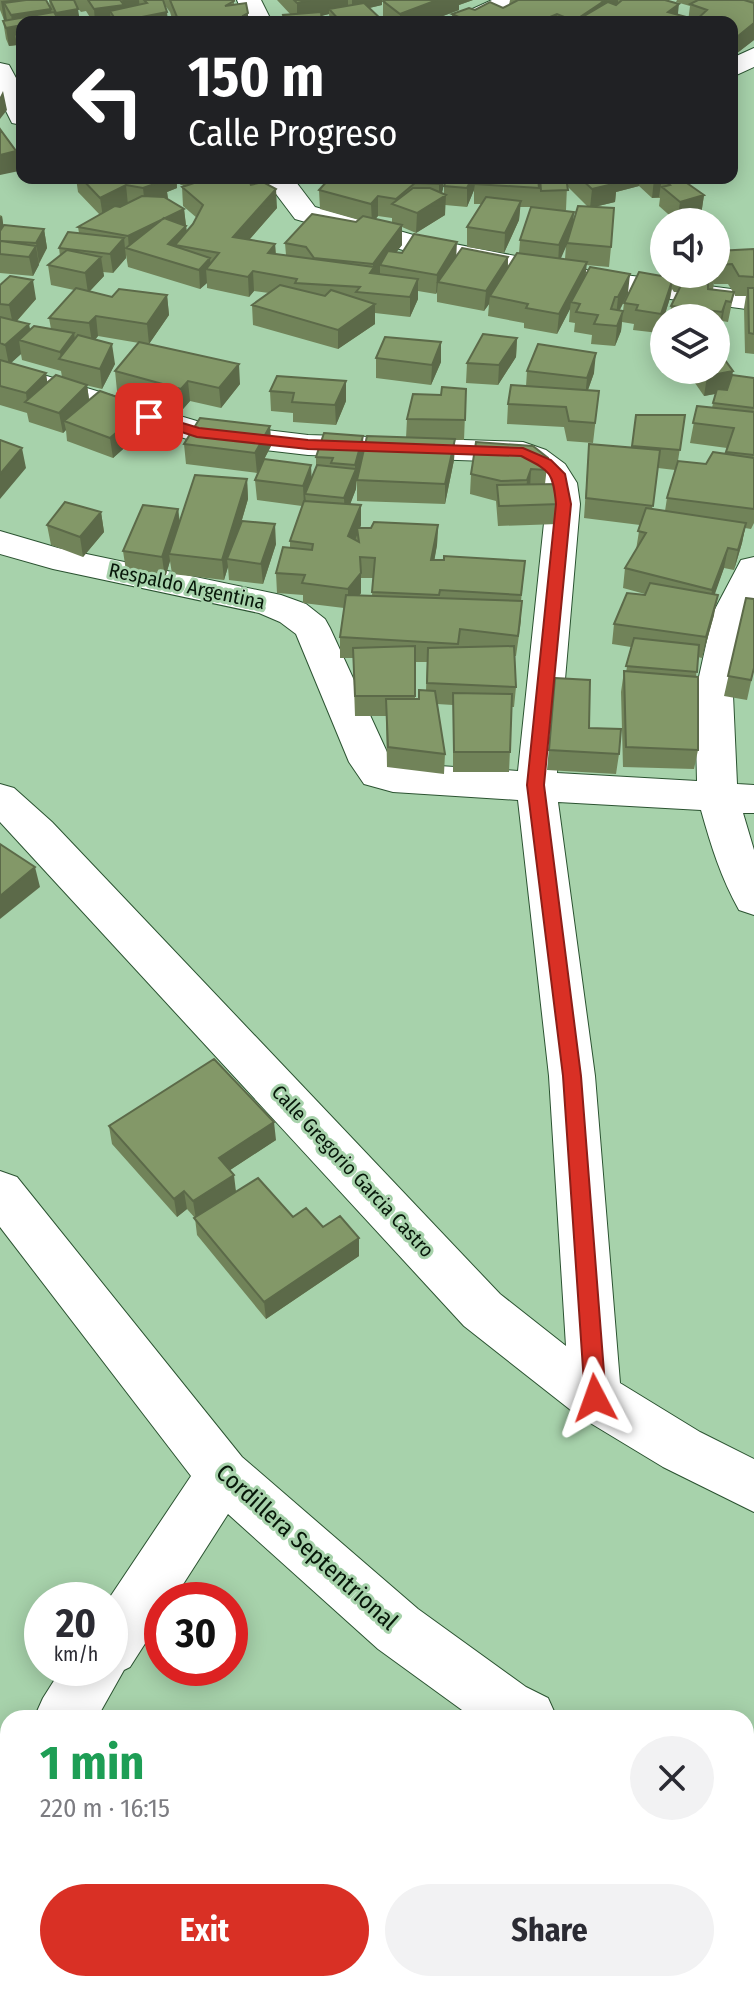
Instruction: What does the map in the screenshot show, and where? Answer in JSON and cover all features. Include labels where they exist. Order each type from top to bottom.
[{"type":"street","points":[[477,16],[513,0]]},
{"type":"street","points":[[0,71],[16,104]]},
{"type":"street","points":[[282,184],[305,213],[420,246],[587,279],[754,301]]},
{"type":"street","points":[[298,184],[314,185]]},
{"type":"street","points":[[0,372],[197,432],[308,445],[523,452],[546,463],[560,477],[563,504],[536,785],[572,1076],[595,1398]]},
{"type":"street","name":"Respaldo Argentina","points":[[0,542],[53,558],[268,603],[293,613],[312,628],[369,762],[378,774],[393,778],[736,797]]},
{"type":"street","points":[[754,568],[731,613],[714,695],[736,797],[739,869],[754,899]]},
{"type":"street","name":"Calle Gregorio Garcia Castro","points":[[0,798],[38,833],[482,1310],[595,1398],[754,1486]]},
{"type":"street","name":"Cordillera Septentrional","points":[[0,1191],[223,1475],[398,1629],[512,1710]]},
{"type":"street","points":[[128,1620],[223,1475]]},
{"type":"street","points":[[68,1710],[84,1686]]},
{"type":"building","points":[[46,0],[51,9],[11,15],[4,3]]},
{"type":"building","points":[[50,0],[74,0],[78,9],[56,13]]},
{"type":"building","points":[[88,0],[120,0],[124,5],[94,9]]},
{"type":"building","points":[[144,0],[163,0],[167,12],[147,16],[113,16],[110,11],[147,3]]},
{"type":"building","points":[[170,0],[234,0],[225,6],[246,3],[248,13],[243,16],[177,16]]},
{"type":"building","points":[[437,0],[400,14],[383,1]]},
{"type":"building","points":[[518,0],[604,1],[582,16],[452,14],[469,8],[475,10],[490,2],[503,8]]},
{"type":"building","points":[[622,0],[665,0],[679,4],[668,12],[682,16],[584,16],[608,2],[616,5]]},
{"type":"building","points":[[698,0],[744,0],[754,3],[754,23],[738,36],[738,16],[700,16],[707,10],[690,4]]},
{"type":"building","points":[[364,3],[378,16],[335,16],[329,9]]},
{"type":"building","points":[[54,12],[56,16],[31,16]]},
{"type":"building","points":[[321,12],[321,16],[283,16]]},
{"type":"building","points":[[16,19],[16,26],[6,28],[3,21]]},
{"type":"building","points":[[0,129],[16,151],[0,155]]},
{"type":"building","points":[[87,184],[154,184],[143,188],[126,185],[100,198]]},
{"type":"building","points":[[191,184],[267,184],[276,189],[233,237],[275,244],[268,253],[374,267],[370,273],[418,279],[410,297],[356,292],[360,287],[295,283],[297,279],[253,271],[248,277],[206,269],[219,253],[175,245],[193,224],[203,205],[182,187]]},
{"type":"building","points":[[324,184],[414,184],[396,199],[378,196],[371,204],[319,190]]},
{"type":"building","points":[[445,184],[469,184],[467,188]]},
{"type":"building","points":[[475,184],[539,184],[539,188]]},
{"type":"building","points":[[540,184],[567,184],[568,190],[541,191]]},
{"type":"building","points":[[587,184],[613,184],[592,189]]},
{"type":"building","points":[[688,184],[704,195],[680,202],[662,187]]},
{"type":"building","points":[[413,188],[430,188],[446,195],[417,213],[392,204]]},
{"type":"building","points":[[142,196],[164,197],[184,209],[128,236],[78,227],[115,206],[120,207]]},
{"type":"building","points":[[486,197],[521,201],[505,233],[467,227]]},
{"type":"building","points":[[578,206],[614,208],[611,247],[567,243]]},
{"type":"building","points":[[531,207],[574,212],[559,245],[520,240]]},
{"type":"building","points":[[312,214],[356,222],[363,216],[402,225],[373,264],[314,258],[306,247],[285,243]]},
{"type":"building","points":[[164,218],[186,226],[168,244],[210,258],[199,270],[126,248]]},
{"type":"building","points":[[4,225],[44,229],[36,243],[1,241],[36,246],[29,257],[0,254],[0,231]]},
{"type":"building","points":[[68,232],[124,238],[110,254],[59,248]]},
{"type":"building","points":[[414,234],[457,242],[437,275],[380,265],[388,251],[402,253]]},
{"type":"building","points":[[462,248],[508,257],[486,291],[438,282]]},
{"type":"building","points":[[754,249],[754,277],[739,276],[730,264],[730,250]]},
{"type":"building","points":[[67,250],[101,257],[85,273],[48,265]]},
{"type":"building","points":[[517,253],[587,262],[559,314],[526,308],[528,304],[490,296]]},
{"type":"building","points":[[590,267],[630,274],[611,309],[623,311],[617,326],[594,324],[598,315],[576,312],[580,304],[571,302]]},
{"type":"building","points":[[639,272],[650,274],[650,288],[670,288],[664,304],[650,304],[650,312],[636,310],[638,305],[624,303]]},
{"type":"building","points":[[10,276],[33,280],[9,305],[0,304],[0,285]]},
{"type":"building","points":[[280,285],[325,296],[331,290],[375,304],[338,330],[252,305]]},
{"type":"building","points":[[76,288],[112,297],[119,289],[167,295],[147,324],[96,316],[89,323],[49,318]]},
{"type":"building","points":[[680,288],[734,292],[731,302],[726,301],[725,304],[672,304]]},
{"type":"building","points":[[748,288],[754,288],[754,334],[749,333]]},
{"type":"building","points":[[0,317],[29,324],[5,345],[0,343]]},
{"type":"building","points":[[34,326],[74,333],[60,352],[19,340]]},
{"type":"building","points":[[483,334],[517,338],[499,365],[467,363]]},
{"type":"building","points":[[78,335],[112,344],[100,369],[59,359]]},
{"type":"building","points":[[385,337],[441,342],[432,365],[376,358]]},
{"type":"building","points":[[139,342],[239,364],[219,388],[188,381],[181,389],[115,371]]},
{"type":"building","points":[[538,344],[596,353],[587,378],[527,371]]},
{"type":"building","points":[[0,360],[46,373],[26,393],[0,386]]},
{"type":"building","points":[[56,375],[87,385],[59,413],[25,402]]},
{"type":"building","points":[[732,375],[754,378],[754,408],[713,403],[717,389],[727,390]]},
{"type":"building","points":[[277,376],[346,381],[335,405],[292,402],[294,393],[270,391]]},
{"type":"building","points":[[511,385],[599,391],[595,423],[569,421],[566,407],[508,404]]},
{"type":"building","points":[[442,387],[466,389],[465,420],[407,419],[413,394],[441,395]]},
{"type":"building","points":[[100,391],[146,407],[110,438],[64,421]]},
{"type":"building","points":[[697,406],[754,412],[754,455],[726,452],[734,428],[693,423]]},
{"type":"building","points":[[636,415],[685,415],[680,450],[632,446]]},
{"type":"building","points":[[200,418],[270,426],[255,453],[184,444]]},
{"type":"building","points":[[324,433],[363,436],[355,465],[331,463],[333,458],[316,457]]},
{"type":"building","points":[[367,436],[455,439],[445,484],[357,480]]},
{"type":"building","points":[[0,440],[22,448],[0,474]]},
{"type":"building","points":[[476,442],[533,446],[548,458],[546,470],[531,469],[527,480],[501,481],[471,474]]},
{"type":"building","points":[[589,444],[660,450],[653,506],[586,498]]},
{"type":"building","points":[[713,452],[754,458],[754,509],[667,498],[678,461],[706,464]]},
{"type":"building","points":[[264,459],[311,465],[303,486],[255,480]]},
{"type":"building","points":[[317,465],[356,469],[344,498],[305,494]]},
{"type":"building","points":[[195,475],[247,479],[222,560],[169,554]]},
{"type":"building","points":[[557,484],[560,504],[499,506],[497,485]]},
{"type":"building","points":[[304,501],[361,505],[348,536],[359,542],[357,528],[371,528],[374,522],[438,525],[431,560],[444,560],[444,556],[525,561],[521,595],[440,590],[439,595],[372,592],[375,558],[360,557],[361,573],[348,589],[302,583],[305,575],[276,573],[283,547],[312,550],[313,544],[290,541]]},
{"type":"building","points":[[65,502],[101,512],[80,537],[47,525]]},
{"type":"building","points":[[143,505],[178,509],[162,557],[123,551]]},
{"type":"building","points":[[646,508],[746,523],[738,550],[728,548],[712,590],[625,568],[646,533],[638,531]]},
{"type":"building","points":[[242,521],[275,524],[261,564],[227,559]]},
{"type":"building","points":[[650,583],[718,595],[706,637],[614,624],[627,593],[645,595]]},
{"type":"building","points":[[346,595],[522,601],[518,636],[460,629],[458,644],[340,637]]},
{"type":"building","points":[[746,598],[754,599],[754,668],[751,680],[728,676]]},
{"type":"building","points":[[634,638],[699,645],[697,672],[626,666]]},
{"type":"building","points":[[415,646],[415,696],[355,696],[353,648]]},
{"type":"building","points":[[514,646],[516,687],[427,683],[428,648]]},
{"type":"building","points":[[624,671],[698,677],[698,750],[626,747]]},
{"type":"building","points":[[555,678],[590,680],[589,728],[621,729],[619,754],[549,750]]},
{"type":"building","points":[[419,690],[435,691],[445,754],[388,747],[386,699],[419,699]]},
{"type":"building","points":[[453,693],[512,694],[510,752],[454,752]]},
{"type":"building","points":[[0,844],[35,867],[0,896]]},
{"type":"building","points":[[214,1059],[274,1122],[219,1158],[234,1175],[193,1201],[184,1191],[174,1199],[109,1126]]},
{"type":"building","points":[[258,1178],[293,1217],[306,1208],[323,1227],[340,1216],[359,1238],[264,1302],[194,1218]]},
{"type":"route","points":[[149,417],[197,432],[308,445],[523,452],[546,463],[560,477],[563,504],[536,785],[572,1076],[595,1398]]}]
